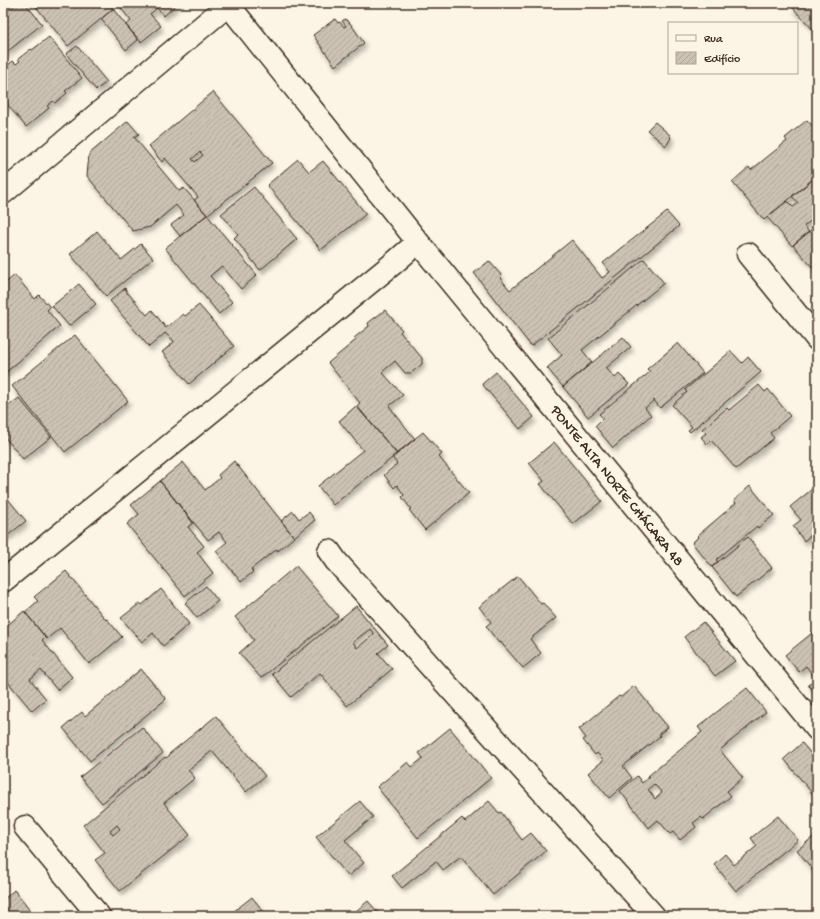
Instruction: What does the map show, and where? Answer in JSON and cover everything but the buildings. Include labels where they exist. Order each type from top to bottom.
[{"type":"street","points":[[3,193],[227,4]]},
{"type":"street","name":"PONTE ALTA NORTE CHÁCARA 48","points":[[227,4],[418,242],[817,729]]},
{"type":"street","points":[[3,581],[418,242]]},
{"type":"street","points":[[748,254],[817,339]]},
{"type":"street","points":[[329,550],[342,567],[654,916]]},
{"type":"street","points":[[25,827],[99,916]]}]
